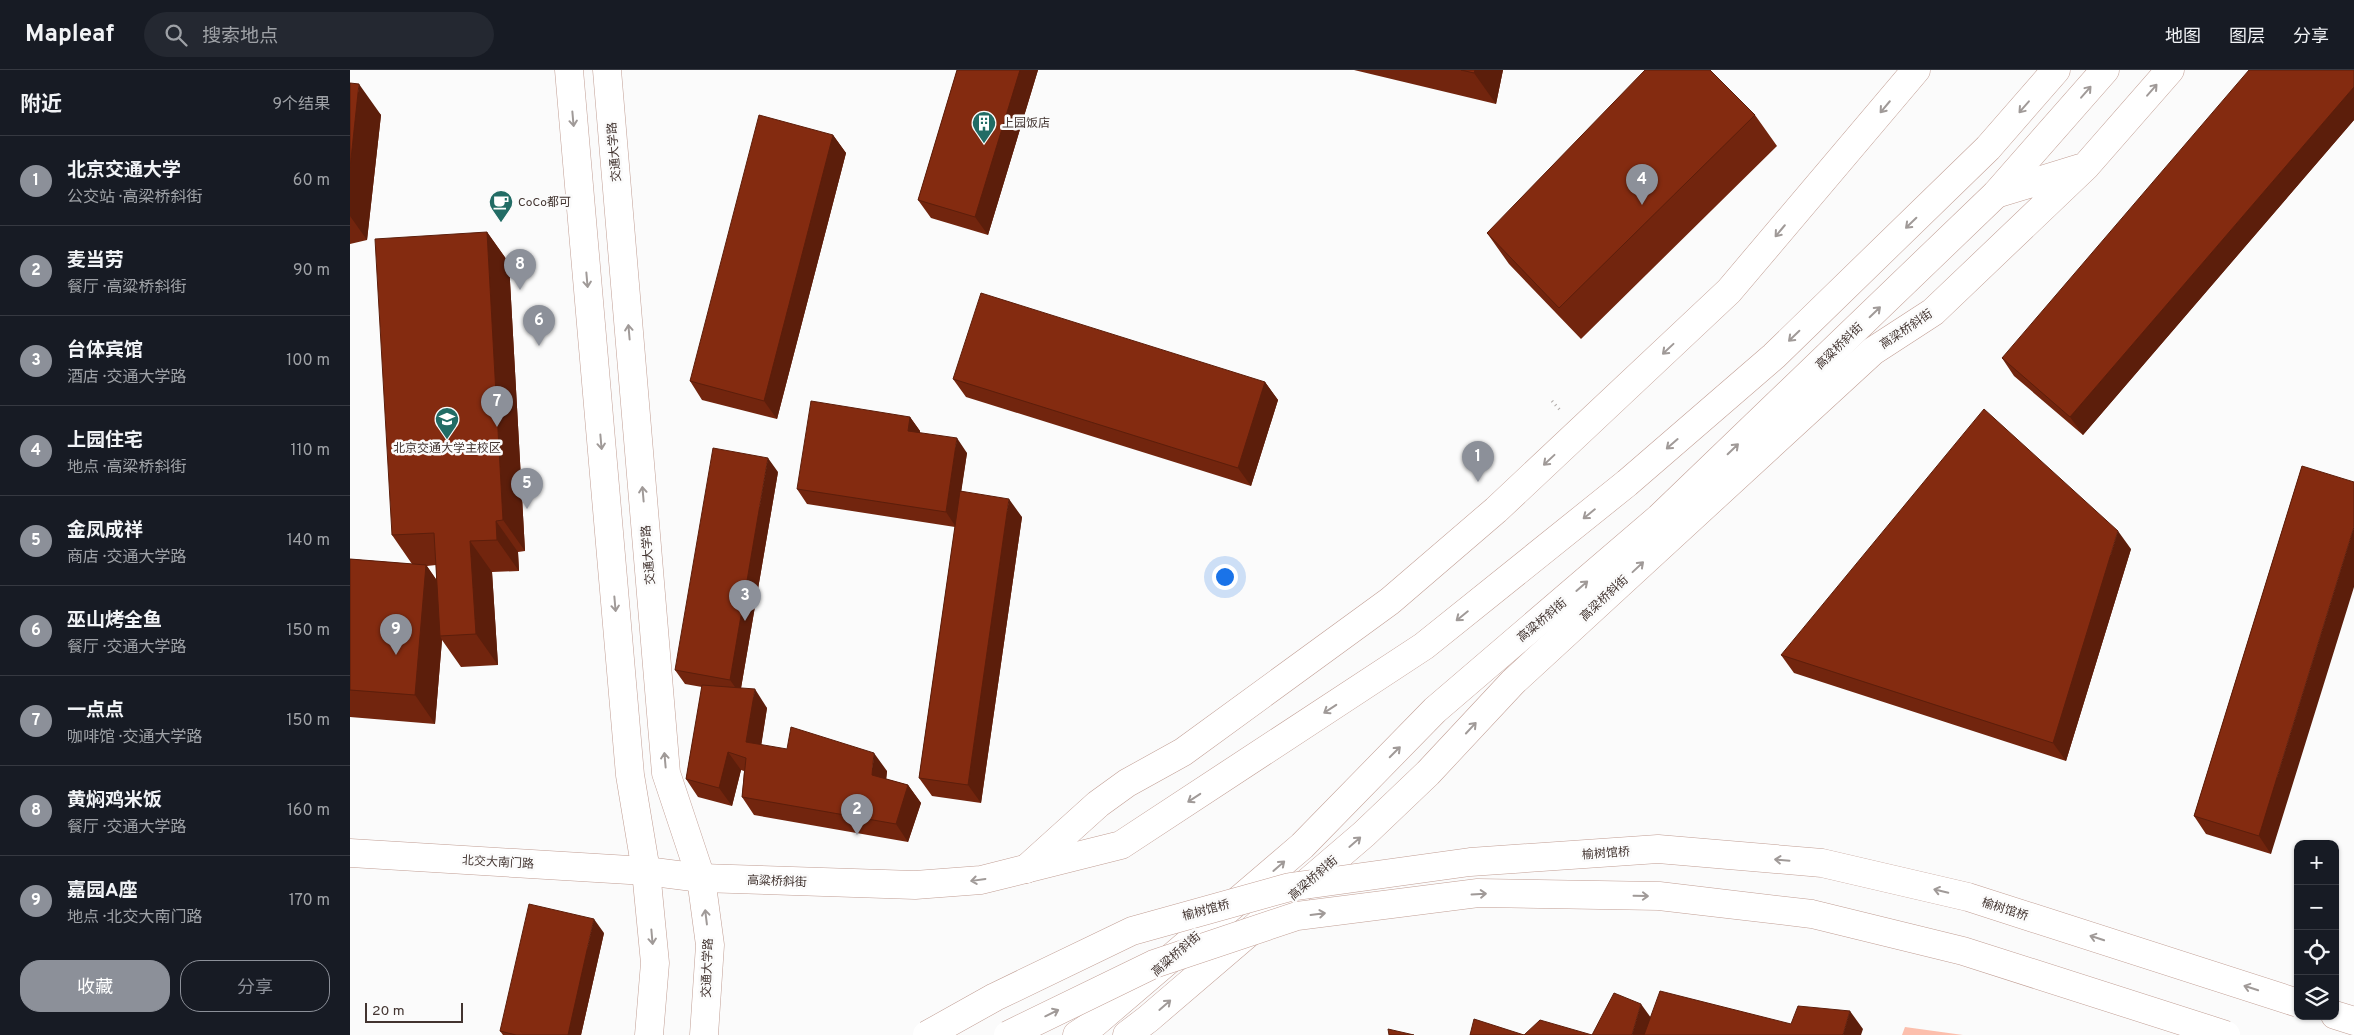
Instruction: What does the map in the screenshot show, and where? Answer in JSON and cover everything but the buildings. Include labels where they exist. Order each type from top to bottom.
[{"type":"main road","points":[[569,70],[630,775],[646,871],[654,963],[649,1035]]},
{"type":"main road","name":"交通大学路","points":[[607,70],[666,773],[702,878],[710,945],[704,1035]]},
{"type":"main road","points":[[1026,868],[1098,804],[1127,783],[1183,752],[1390,601],[1496,510],[1729,291],[1916,70]]},
{"type":"main road","name":"高粱桥斜街","points":[[646,871],[702,878],[915,885],[981,880],[1121,845],[1424,646],[1627,484],[1774,356],[1988,148],[2056,70]]},
{"type":"main road","points":[[1996,194],[2105,70]]},
{"type":"main road","name":"高梁桥斜街","points":[[1127,1035],[1364,834],[1428,774],[1521,675],[1873,351],[1933,312],[2086,166],[2170,70]]},
{"type":"main road","points":[[1996,194],[2086,166]]},
{"type":"main road","name":"高粱桥斜街","points":[[1077,1035],[1096,1023],[1302,846],[1435,710],[1659,518],[1996,194]]},
{"type":"main road","name":"榆树馆桥","points":[[926,1035],[995,997],[1132,931],[1290,888],[1470,862],[1658,849],[1822,863],[1968,897],[2294,1002]]},
{"type":"main road","name":"北交大南门路","points":[[350,853],[646,871]]},
{"type":"main road","points":[[1008,1035],[1154,964],[1297,916],[1478,893],[1659,896],[1812,914],[1962,950],[2226,1035]]},
{"type":"main road","points":[[2339,1016],[2354,1021]]},
{"type":"shaded area","points":[[1905,1027],[1963,1035],[1902,1035]]},
{"type":"place","name":"上园饭店","points":[[984,144]]},
{"type":"place","name":"上园住宅","points":[[1642,205]]},
{"type":"place","name":"CoCo都可","points":[[501,223]]},
{"type":"place","name":"黄焖鸡米饭","points":[[520,290]]},
{"type":"place","name":"巫山烤全鱼","points":[[539,346]]},
{"type":"place","name":"一点点","points":[[497,427]]},
{"type":"place","name":"北京交通大学主校区","points":[[447,440]]},
{"type":"place","name":"北京交通大学","points":[[1478,482]]},
{"type":"place","name":"金凤成祥","points":[[527,509]]},
{"type":"place","name":"台体宾馆","points":[[745,621]]},
{"type":"place","name":"嘉园A座","points":[[396,655]]},
{"type":"place","name":"麦当劳","points":[[857,835]]}]
